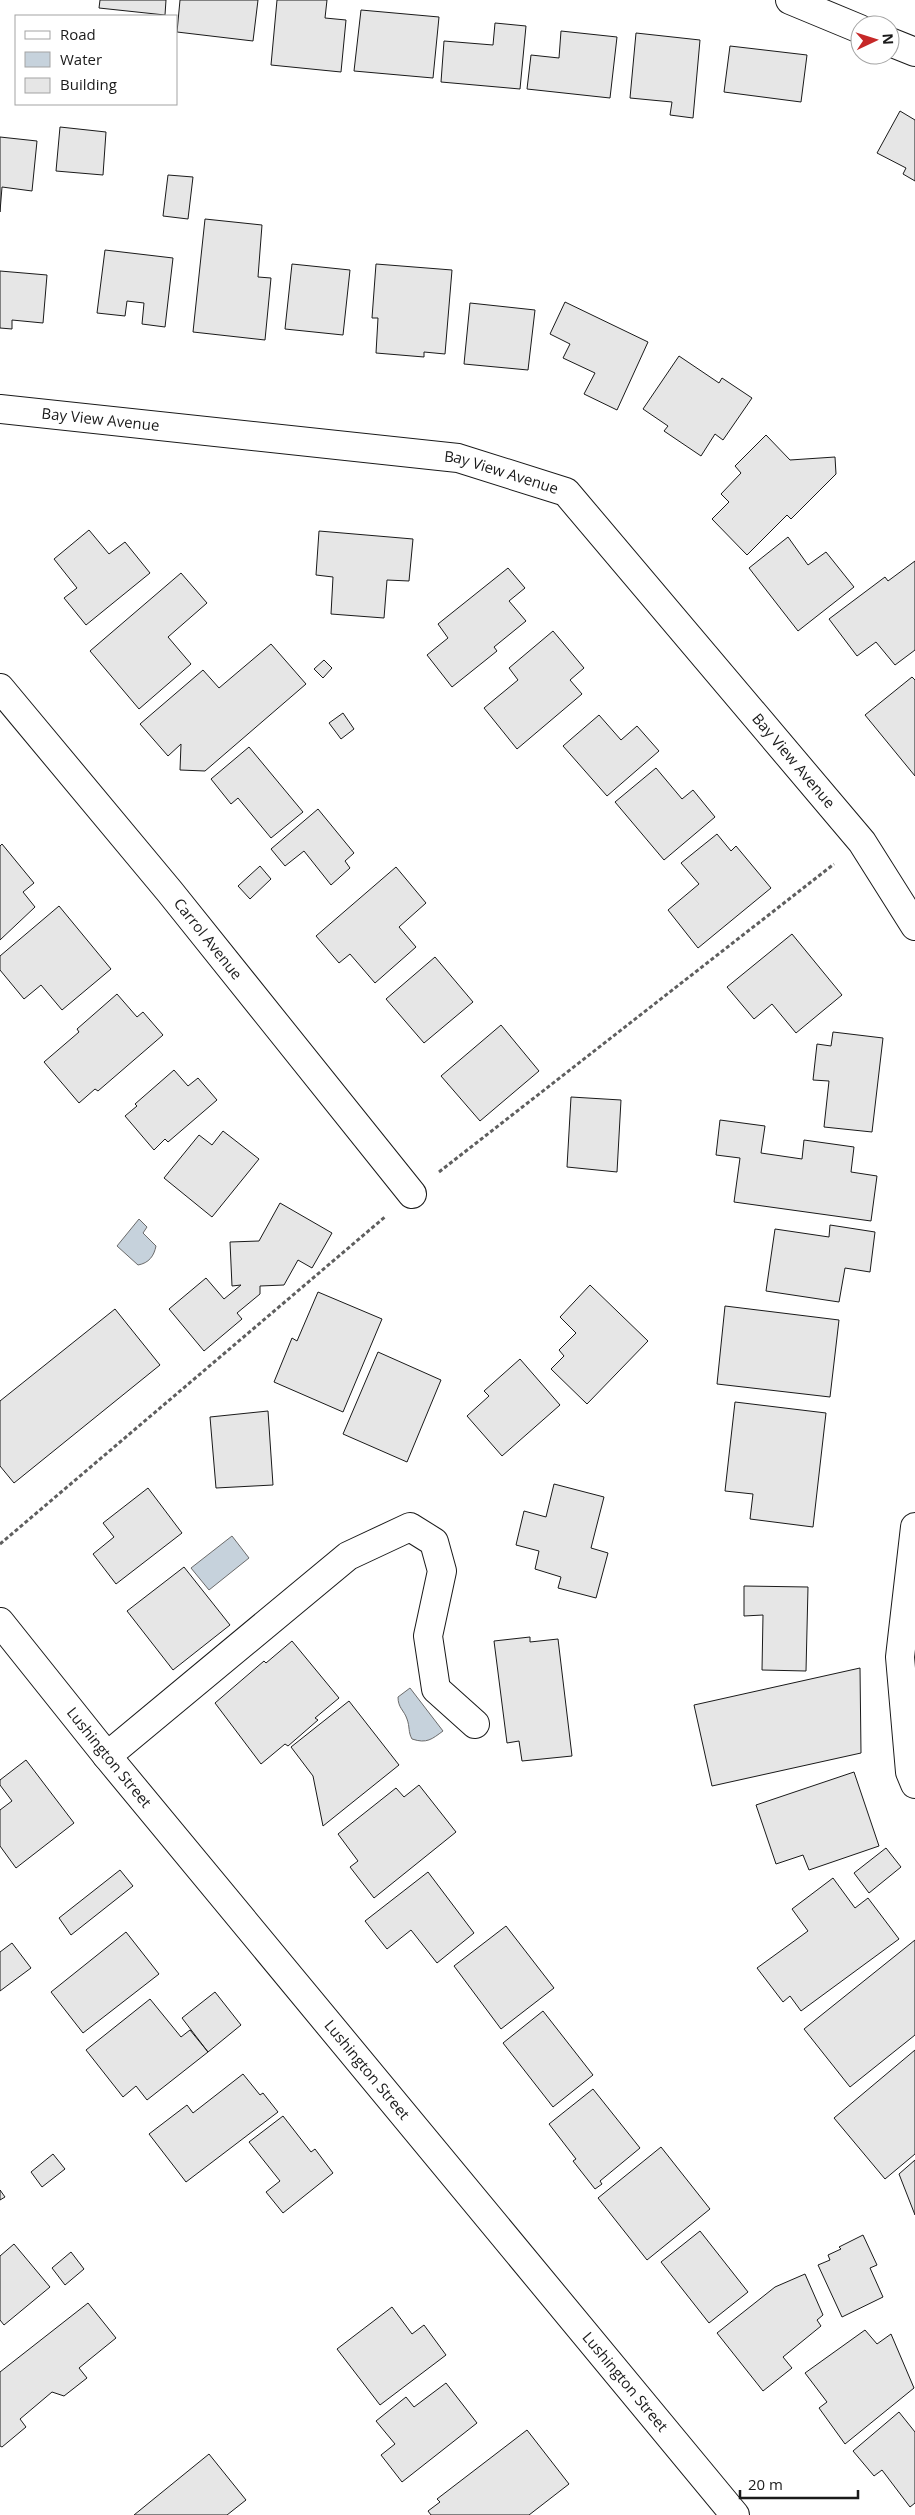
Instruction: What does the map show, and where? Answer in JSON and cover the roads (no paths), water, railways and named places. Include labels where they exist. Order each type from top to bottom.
[{"type":"street","points":[[790,0],[850,25]]},
{"type":"street","points":[[900,46],[915,52]]},
{"type":"street","name":"Bay View Avenue","points":[[0,409],[458,458],[566,492],[862,842],[915,926]]},
{"type":"street","name":"Carrol Avenue","points":[[0,688],[170,892],[412,1194]]},
{"type":"street","points":[[107,1756],[348,1556],[410,1527],[434,1542],[442,1571],[428,1636],[436,1688],[475,1724]]},
{"type":"street","points":[[915,1527],[900,1657],[910,1772],[915,1784]]},
{"type":"street","name":"Lushington Street","points":[[1,1625],[107,1756],[735,2515]]},
{"type":"water","points":[[139,1219],[147,1227],[143,1233],[156,1246],[150,1258],[145,1263],[138,1265],[117,1246]]},
{"type":"water","points":[[232,1536],[249,1558],[209,1590],[191,1568]]},
{"type":"water","points":[[410,1688],[443,1731],[429,1740],[412,1739],[407,1719],[399,1704],[398,1697]]}]
